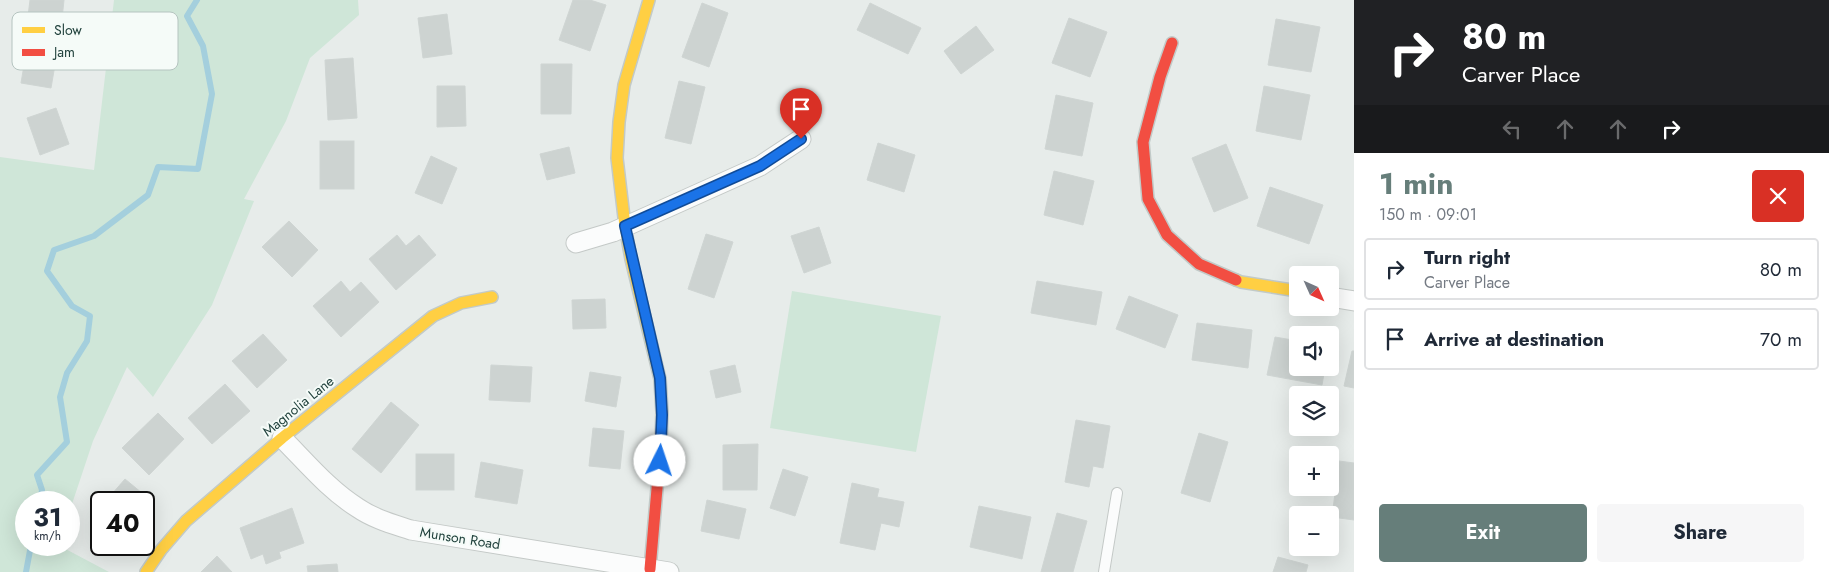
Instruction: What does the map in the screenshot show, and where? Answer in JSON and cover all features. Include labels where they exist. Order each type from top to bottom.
[{"type":"street","points":[[650,0],[624,85],[618,122],[617,158],[631,259],[660,378],[662,443],[650,569]]},
{"type":"street","points":[[1172,43],[1160,77],[1144,142],[1148,199],[1167,235],[1199,264],[1241,282],[1289,290]]},
{"type":"street","points":[[576,243],[613,232],[760,166],[801,139]]},
{"type":"street","name":"Magnolia Lane","points":[[146,572],[161,550],[186,521],[282,438],[433,316],[454,304],[474,298],[492,297]]},
{"type":"street","points":[[1339,298],[1354,301]]},
{"type":"street","name":"Munson Road","points":[[282,438],[335,492],[358,509],[384,521],[411,530],[669,572]]},
{"type":"lane","points":[[1104,572],[1117,493]]},
{"type":"green space","points":[[114,0],[358,0],[359,15],[310,58],[286,121],[244,199],[254,201],[212,305],[153,397],[127,367],[93,441],[76,491],[15,491],[15,556],[79,556],[109,572],[0,572],[0,157],[94,170],[106,70],[178,70],[178,12],[113,12]]},
{"type":"green space","points":[[792,291],[941,316],[916,452],[770,428]]},
{"type":"building","points":[[30,0],[64,0],[63,12],[28,12]]},
{"type":"building","points":[[573,0],[590,0],[606,5],[590,51],[559,40]]},
{"type":"building","points":[[702,3],[728,13],[709,67],[682,57]]},
{"type":"building","points":[[870,3],[921,28],[908,54],[857,30]]},
{"type":"building","points":[[447,14],[452,54],[423,58],[418,18]]},
{"type":"building","points":[[1069,18],[1107,32],[1090,77],[1052,63]]},
{"type":"building","points":[[1276,19],[1320,27],[1311,72],[1268,65]]},
{"type":"building","points":[[976,26],[994,50],[961,74],[944,51]]},
{"type":"building","points":[[353,58],[357,118],[328,120],[325,60]]},
{"type":"building","points":[[541,64],[572,64],[571,114],[541,114]]},
{"type":"building","points":[[23,70],[54,70],[51,88],[21,83]]},
{"type":"building","points":[[679,81],[705,87],[691,144],[665,138]]},
{"type":"building","points":[[437,86],[465,86],[466,126],[437,127]]},
{"type":"building","points":[[1264,86],[1310,95],[1301,140],[1256,131]]},
{"type":"building","points":[[1056,95],[1093,103],[1082,156],[1045,149]]},
{"type":"building","points":[[56,108],[69,144],[40,155],[27,118]]},
{"type":"building","points":[[320,141],[354,141],[354,189],[320,189]]},
{"type":"building","points":[[878,143],[915,155],[904,192],[867,180]]},
{"type":"building","points":[[1226,144],[1248,198],[1214,212],[1192,158]]},
{"type":"building","points":[[569,147],[575,173],[547,180],[540,154]]},
{"type":"building","points":[[431,156],[457,168],[442,204],[415,193]]},
{"type":"building","points":[[1054,171],[1094,181],[1083,225],[1044,215]]},
{"type":"building","points":[[1270,187],[1323,205],[1309,244],[1257,226]]},
{"type":"building","points":[[289,221],[318,250],[292,277],[262,247]]},
{"type":"building","points":[[819,227],[831,263],[804,273],[791,236]]},
{"type":"building","points":[[706,234],[733,242],[714,298],[688,289]]},
{"type":"building","points":[[397,235],[406,246],[419,235],[436,255],[396,290],[369,259]]},
{"type":"building","points":[[341,281],[350,292],[361,282],[379,302],[341,337],[313,306]]},
{"type":"building","points":[[1037,281],[1102,292],[1096,325],[1031,313]]},
{"type":"building","points":[[1129,296],[1178,315],[1165,348],[1116,329]]},
{"type":"building","points":[[605,299],[606,328],[573,329],[572,300]]},
{"type":"building","points":[[1197,323],[1252,330],[1248,368],[1192,360]]},
{"type":"building","points":[[263,334],[287,360],[257,388],[232,361]]},
{"type":"building","points":[[1275,337],[1289,339],[1289,376],[1324,376],[1322,385],[1267,375]]},
{"type":"building","points":[[1352,351],[1354,351],[1354,388],[1344,386]]},
{"type":"building","points":[[491,365],[532,367],[530,402],[489,400]]},
{"type":"building","points":[[735,365],[741,392],[716,398],[710,371]]},
{"type":"building","points":[[590,372],[621,377],[616,407],[585,401]]},
{"type":"building","points":[[225,384],[250,411],[212,444],[188,418]]},
{"type":"building","points":[[391,402],[419,425],[381,473],[352,449]]},
{"type":"building","points":[[158,413],[184,439],[149,475],[122,448]]},
{"type":"building","points":[[1076,420],[1110,426],[1103,468],[1093,466],[1089,487],[1065,482]]},
{"type":"building","points":[[593,428],[624,431],[620,469],[589,466]]},
{"type":"building","points":[[1199,433],[1228,442],[1210,502],[1181,493]]},
{"type":"building","points":[[758,444],[757,490],[723,490],[723,445]]},
{"type":"building","points":[[416,454],[454,454],[454,490],[416,490]]},
{"type":"building","points":[[1339,461],[1354,463],[1354,520],[1339,518],[1339,506],[1333,506],[1335,496],[1339,496]]},
{"type":"building","points":[[481,462],[523,470],[517,504],[475,497]]},
{"type":"building","points":[[783,469],[808,477],[795,516],[770,508]]},
{"type":"building","points":[[125,479],[140,491],[115,491]]},
{"type":"building","points":[[852,483],[879,489],[877,497],[904,502],[899,527],[881,523],[875,550],[840,543]]},
{"type":"building","points":[[707,500],[746,509],[739,539],[701,531]]},
{"type":"building","points":[[979,506],[1031,517],[1022,559],[970,547]]},
{"type":"building","points":[[292,508],[304,543],[279,552],[281,558],[266,564],[263,554],[251,559],[240,528]]},
{"type":"building","points":[[1057,513],[1087,521],[1073,572],[1041,572]]},
{"type":"building","points":[[217,556],[232,572],[201,572]]},
{"type":"building","points":[[1278,557],[1308,565],[1306,572],[1273,572]]},
{"type":"building","points":[[337,564],[338,572],[308,572],[307,566]]},
{"type":"waterway","points":[[42,491],[37,475],[67,442],[60,397],[67,373],[87,341],[90,316],[72,306],[47,271],[54,250],[94,236],[148,195],[158,167],[198,169],[212,94],[203,46],[187,16],[197,0]]},
{"type":"waterway","points":[[26,572],[29,556]]},
{"type":"traffic: slow","points":[[649,0],[624,85],[617,158],[625,226],[631,259],[660,379],[662,412]]},
{"type":"traffic: slow","points":[[1236,280],[1289,290]]},
{"type":"traffic: slow","points":[[146,572],[161,550],[186,521],[282,438],[433,316],[461,303],[492,297]]},
{"type":"traffic: jam","points":[[1172,43],[1160,77],[1143,142],[1148,199],[1167,235],[1199,264],[1236,280]]},
{"type":"traffic: jam","points":[[650,569],[662,412]]},
{"type":"route","points":[[660,461],[662,443],[660,378],[631,259],[625,226],[760,166],[801,139]]}]
